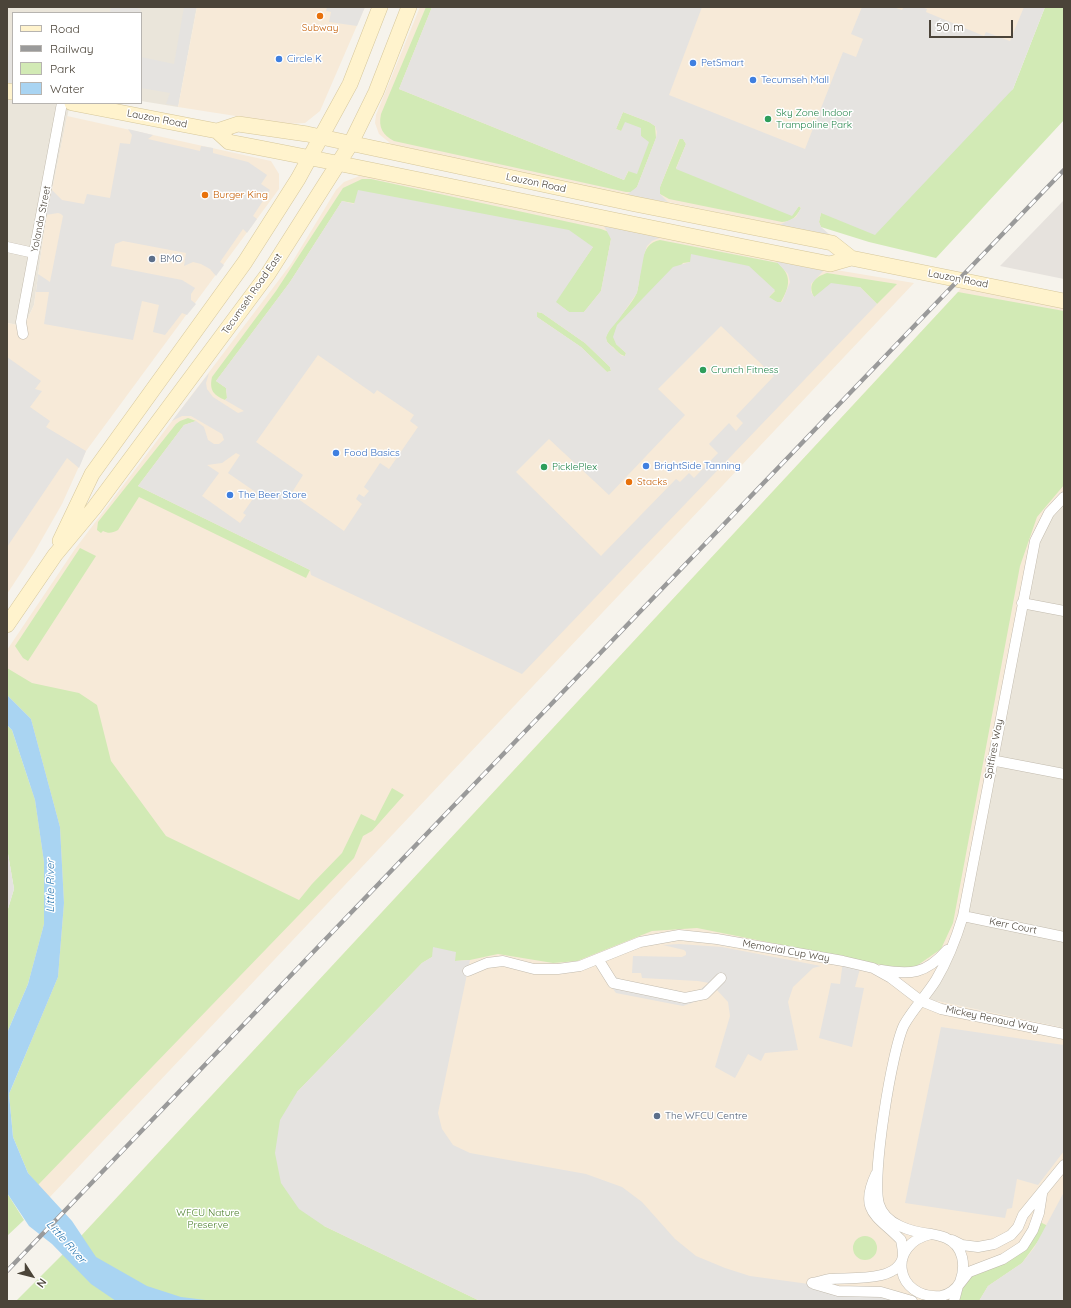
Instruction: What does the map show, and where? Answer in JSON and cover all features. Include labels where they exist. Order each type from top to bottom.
[{"type":"street","name":"Tecumseh Road East","points":[[54,555],[92,474],[245,262],[322,137],[350,84],[380,7]]},
{"type":"street","name":"Tecumseh Road East","points":[[7,625],[54,555],[94,508],[268,274],[340,163],[350,145],[376,92],[409,7]]},
{"type":"street","name":"Yolanda Street","points":[[23,334],[21,322],[62,104]]},
{"type":"street","name":"Lauzon Road","points":[[77,104],[217,131],[238,124],[322,137],[350,145],[676,212],[832,242],[851,258]]},
{"type":"street","name":"Lauzon Road","points":[[217,131],[229,142],[340,163],[665,232],[830,264],[851,258],[1064,300]]},
{"type":"street","points":[[7,247],[34,253]]},
{"type":"street","name":"Spitfires Way","points":[[921,1001],[936,981],[956,940],[962,916],[991,760],[1035,541],[1049,513],[1064,496]]},
{"type":"street","points":[[1022,603],[1064,611]]},
{"type":"street","points":[[991,760],[1064,774]]},
{"type":"street","name":"Kerr Court","points":[[962,916],[1064,936]]},
{"type":"street","name":"Memorial Cup Way","points":[[468,971],[487,963],[503,961],[534,968],[558,969],[580,966],[640,942],[679,935],[716,939],[843,961],[873,968],[891,978],[921,1001]]},
{"type":"street","points":[[873,968],[914,973],[936,962],[956,940]]},
{"type":"street","points":[[598,959],[613,983],[685,998],[705,994],[721,978]]},
{"type":"street","points":[[921,1001],[905,1025],[896,1046],[876,1174],[879,1204],[887,1216],[913,1232],[931,1234],[946,1238],[962,1245],[978,1247],[994,1244],[1011,1235],[1018,1226],[1023,1215],[1064,1165]]},
{"type":"street","name":"Mickey Renaud Way","points":[[921,1001],[941,1009],[1064,1034]]},
{"type":"street","points":[[876,1174],[869,1189],[869,1205],[877,1220],[902,1240],[903,1257],[901,1271],[906,1282],[917,1298]]},
{"type":"street","points":[[931,1234],[920,1237],[909,1245],[896,1267],[882,1275],[860,1278],[831,1279],[812,1283],[838,1291],[881,1292],[917,1298],[946,1295],[958,1286],[969,1272],[1003,1259],[1023,1246],[1032,1230],[1038,1213],[1042,1193]]},
{"type":"street","points":[[946,1238],[956,1245],[963,1258],[964,1271],[954,1301]]},
{"type":"shaded area","points":[[7,7],[197,7],[178,107],[142,101],[142,12],[12,12],[12,104],[70,104],[45,225],[34,305],[24,326],[7,323]]},
{"type":"shaded area","points":[[111,7],[136,7],[141,10],[140,12],[110,12]]},
{"type":"shaded area","points":[[184,7],[196,7],[178,106],[166,104],[170,93],[142,88],[142,57],[174,64]]},
{"type":"shaded area","points":[[197,7],[365,7],[320,111],[305,123],[287,124],[178,107]]},
{"type":"shaded area","points":[[327,7],[365,7],[357,26],[329,22],[331,12],[326,11]]},
{"type":"shaded area","points":[[420,7],[1045,7],[821,227],[831,236],[668,202],[625,196],[391,144],[379,134],[375,123],[376,115]]},
{"type":"shaded area","points":[[432,7],[702,7],[669,95],[805,149],[843,52],[856,57],[863,39],[851,34],[862,7],[893,7],[902,10],[904,7],[921,7],[927,9],[926,12],[984,36],[986,32],[1010,41],[1024,7],[1045,7],[1013,89],[875,235],[821,213],[819,222],[821,227],[831,236],[779,225],[796,217],[801,208],[799,206],[792,216],[676,169],[686,144],[683,139],[679,139],[660,187],[660,194],[668,202],[625,196],[637,187],[657,132],[655,126],[649,122],[623,112],[616,129],[621,131],[625,122],[641,128],[641,136],[649,142],[637,174],[628,171],[624,180],[399,89]]},
{"type":"shaded area","points":[[12,34],[12,84],[7,83],[7,63]]},
{"type":"shaded area","points":[[67,116],[271,161],[279,174],[279,189],[86,451],[62,504],[34,553],[7,594],[7,323],[24,326],[34,305],[45,225]]},
{"type":"shaded area","points":[[128,129],[153,135],[148,139],[200,151],[201,146],[213,148],[213,153],[248,162],[267,175],[261,184],[270,190],[253,216],[257,219],[247,233],[243,229],[220,262],[224,265],[216,276],[210,269],[201,264],[193,262],[184,266],[186,253],[123,241],[115,244],[111,266],[182,280],[195,288],[191,294],[191,300],[196,304],[187,315],[182,313],[165,335],[153,332],[159,305],[142,301],[133,340],[44,324],[49,292],[36,292],[38,274],[50,282],[63,216],[58,213],[46,215],[52,190],[62,200],[84,204],[87,194],[110,198],[120,143],[130,144],[132,135]]},
{"type":"shaded area","points":[[362,175],[824,270],[836,270],[914,283],[49,1198],[28,1173],[31,719],[7,695],[7,650],[75,549],[291,264],[336,190],[344,182]]},
{"type":"shaded area","points":[[358,190],[569,230],[593,247],[556,302],[569,312],[584,312],[601,291],[611,239],[603,224],[664,236],[652,241],[647,246],[637,293],[606,337],[607,342],[622,356],[625,356],[626,353],[616,344],[613,337],[617,325],[673,267],[690,262],[691,254],[749,266],[775,290],[769,297],[777,302],[782,302],[790,282],[788,274],[774,259],[824,270],[811,284],[811,292],[814,297],[831,283],[860,287],[877,304],[522,674],[311,575],[310,570],[138,486],[184,425],[196,421],[204,427],[208,440],[214,444],[219,444],[224,440],[222,434],[191,416],[182,416],[172,421],[209,373],[206,383],[207,389],[213,397],[238,413],[244,411],[225,400],[227,398],[226,388],[216,381],[290,282],[342,201],[354,204]],"holes":[[[537,312],[542,313],[585,343],[610,367],[611,371],[607,372],[581,347],[537,317]],[[721,326],[774,376],[736,416],[743,423],[736,431],[729,423],[709,444],[718,453],[694,478],[689,473],[680,482],[676,479],[601,556],[516,472],[549,439],[609,495],[685,415],[658,389]],[[318,355],[374,394],[377,390],[414,415],[410,421],[418,427],[389,469],[380,463],[364,487],[369,491],[364,497],[359,494],[356,499],[362,504],[344,531],[291,494],[303,475],[256,442]],[[236,453],[240,455],[228,473],[257,493],[243,513],[246,515],[240,523],[202,496],[219,473],[207,465],[222,463]]]},
{"type":"shaded area","points":[[1064,200],[1064,279],[1000,266]]},
{"type":"shaded area","points":[[966,281],[1064,300],[1064,497],[1035,541],[963,916],[922,1001],[937,1001],[1064,1028],[1064,1301],[221,1301],[82,1235],[958,292]]},
{"type":"shaded area","points":[[7,357],[41,381],[35,389],[42,391],[30,407],[50,421],[46,427],[86,451],[79,468],[67,458],[7,547]]},
{"type":"shaded area","points":[[1064,497],[1064,1028],[937,1001],[921,1001],[1035,541]]},
{"type":"shaded area","points":[[7,848],[14,889],[7,912]]},
{"type":"shaded area","points":[[679,944],[722,947],[821,966],[813,968],[793,987],[788,1002],[798,1050],[765,1053],[761,1061],[748,1054],[735,1078],[715,1067],[730,1016],[728,1002],[717,990],[703,999],[683,1006],[616,993],[596,966],[606,962],[612,975],[624,981],[679,991],[683,994],[698,991],[709,983],[642,978],[641,973],[632,973],[633,956],[682,957],[686,955],[684,950],[663,945]]},
{"type":"shaded area","points":[[433,947],[456,952],[455,961],[470,960],[438,1113],[442,1129],[453,1145],[470,1153],[586,1174],[622,1187],[642,1202],[675,1239],[696,1256],[725,1268],[750,1276],[897,1296],[887,1301],[480,1301],[324,1226],[299,1209],[281,1183],[275,1153],[280,1120],[297,1092],[422,963],[432,957]]},
{"type":"shaded area","points":[[843,961],[861,965],[855,987],[864,988],[852,1047],[819,1038],[831,983],[840,984]]},
{"type":"shaded area","points":[[941,1027],[1064,1045],[1064,1151],[1038,1185],[1017,1179],[1012,1208],[1007,1209],[1005,1218],[905,1203]]},
{"type":"shaded area","points":[[1064,1192],[1064,1301],[979,1301],[988,1286],[1022,1263],[1034,1248]]},
{"type":"green space","points":[[426,7],[432,7],[399,89],[624,180],[644,140],[641,136],[641,128],[621,131],[616,129],[623,112],[649,122],[655,126],[656,138],[637,187],[632,192],[626,192],[394,141],[384,134],[380,123],[381,114]]},
{"type":"green space","points":[[1045,7],[1064,7],[1064,120],[936,258],[869,242],[821,227],[819,222],[821,213],[1013,89]]},
{"type":"green space","points":[[680,138],[683,139],[686,144],[676,168],[792,215],[799,206],[801,208],[792,220],[782,222],[669,199],[660,194],[660,187]]},
{"type":"green space","points":[[362,179],[371,179],[609,232],[611,239],[601,291],[584,312],[569,312],[555,302],[593,247],[342,201],[290,282],[216,381],[226,388],[227,398],[225,400],[215,394],[211,386],[212,377],[276,291],[343,188]]},
{"type":"green space","points":[[660,240],[778,263],[786,272],[788,286],[781,302],[777,302],[768,298],[775,291],[690,262],[683,263],[616,344],[626,353],[625,356],[619,353],[608,343],[606,338],[607,334],[635,297],[639,285],[644,253],[653,242]]},
{"type":"green space","points":[[827,273],[897,284],[877,304],[860,287],[814,297],[811,288],[813,282]]},
{"type":"green space","name":"WFCU Nature Preserve","points":[[958,292],[1064,311],[1064,485],[1037,517],[1020,566],[953,923],[941,949],[915,967],[897,968],[697,928],[652,931],[577,961],[553,963],[498,954],[470,960],[455,961],[432,957],[422,963],[297,1092],[324,1226],[480,1301],[16,1301],[82,1235]]},
{"type":"green space","points":[[537,312],[542,313],[585,343],[610,367],[611,371],[607,372],[581,347],[537,317]]},
{"type":"green space","points":[[188,418],[196,421],[184,425],[138,486],[310,570],[306,578],[139,497],[118,530],[110,533],[103,531],[101,533],[97,530],[98,522],[176,424]]},
{"type":"green space","points":[[80,548],[96,556],[28,661],[23,658],[15,646]]},
{"type":"green space","points":[[7,668],[32,683],[79,693],[97,705],[111,761],[166,836],[299,900],[312,884],[342,853],[361,814],[375,821],[392,788],[404,795],[372,831],[363,836],[354,858],[38,1185],[28,1173],[13,1137],[9,1094],[58,977],[64,903],[60,827],[31,719],[7,695]]},
{"type":"green space","points":[[7,725],[12,730],[35,800],[44,862],[44,924],[28,984],[7,1033],[7,912],[14,889],[7,848]]},
{"type":"green space","points":[[7,1193],[24,1220],[7,1236]]},
{"type":"green space","points":[[1036,1220],[1064,1234],[1044,1233],[1022,1263],[988,1286],[979,1301],[954,1301],[969,1272],[1023,1246]]},
{"type":"green space","points":[[865,1236],[873,1240],[877,1248],[873,1256],[865,1260],[857,1256],[853,1248],[857,1240]]},
{"type":"water","name":"Little River","points":[[7,695],[31,719],[60,827],[64,903],[58,977],[9,1094],[13,1137],[28,1173],[72,1221],[96,1257],[147,1286],[181,1297],[214,1301],[116,1301],[91,1284],[52,1244],[29,1226],[7,1193],[7,1033],[28,984],[44,924],[44,862],[35,800],[12,730],[7,725]]},
{"type":"railway","points":[[7,1271],[1064,170]]},
{"type":"place","name":"Subway","points":[[320,16]]},
{"type":"place","name":"Circle K","points":[[279,59]]},
{"type":"place","name":"PetSmart","points":[[693,63]]},
{"type":"place","name":"Tecumseh Mall","points":[[753,80]]},
{"type":"place","name":"Sky Zone Indoor Trampoline Park","points":[[768,119]]},
{"type":"place","name":"Burger King","points":[[205,195]]},
{"type":"place","name":"BMO","points":[[152,259]]},
{"type":"place","name":"Crunch Fitness","points":[[703,370]]},
{"type":"place","name":"Food Basics","points":[[336,453]]},
{"type":"place","name":"BrightSide Tanning","points":[[646,466]]},
{"type":"place","name":"PicklePlex","points":[[544,467]]},
{"type":"place","name":"Stacks","points":[[629,482]]},
{"type":"place","name":"The Beer Store","points":[[230,495]]},
{"type":"place","name":"The WFCU Centre","points":[[657,1116]]}]
